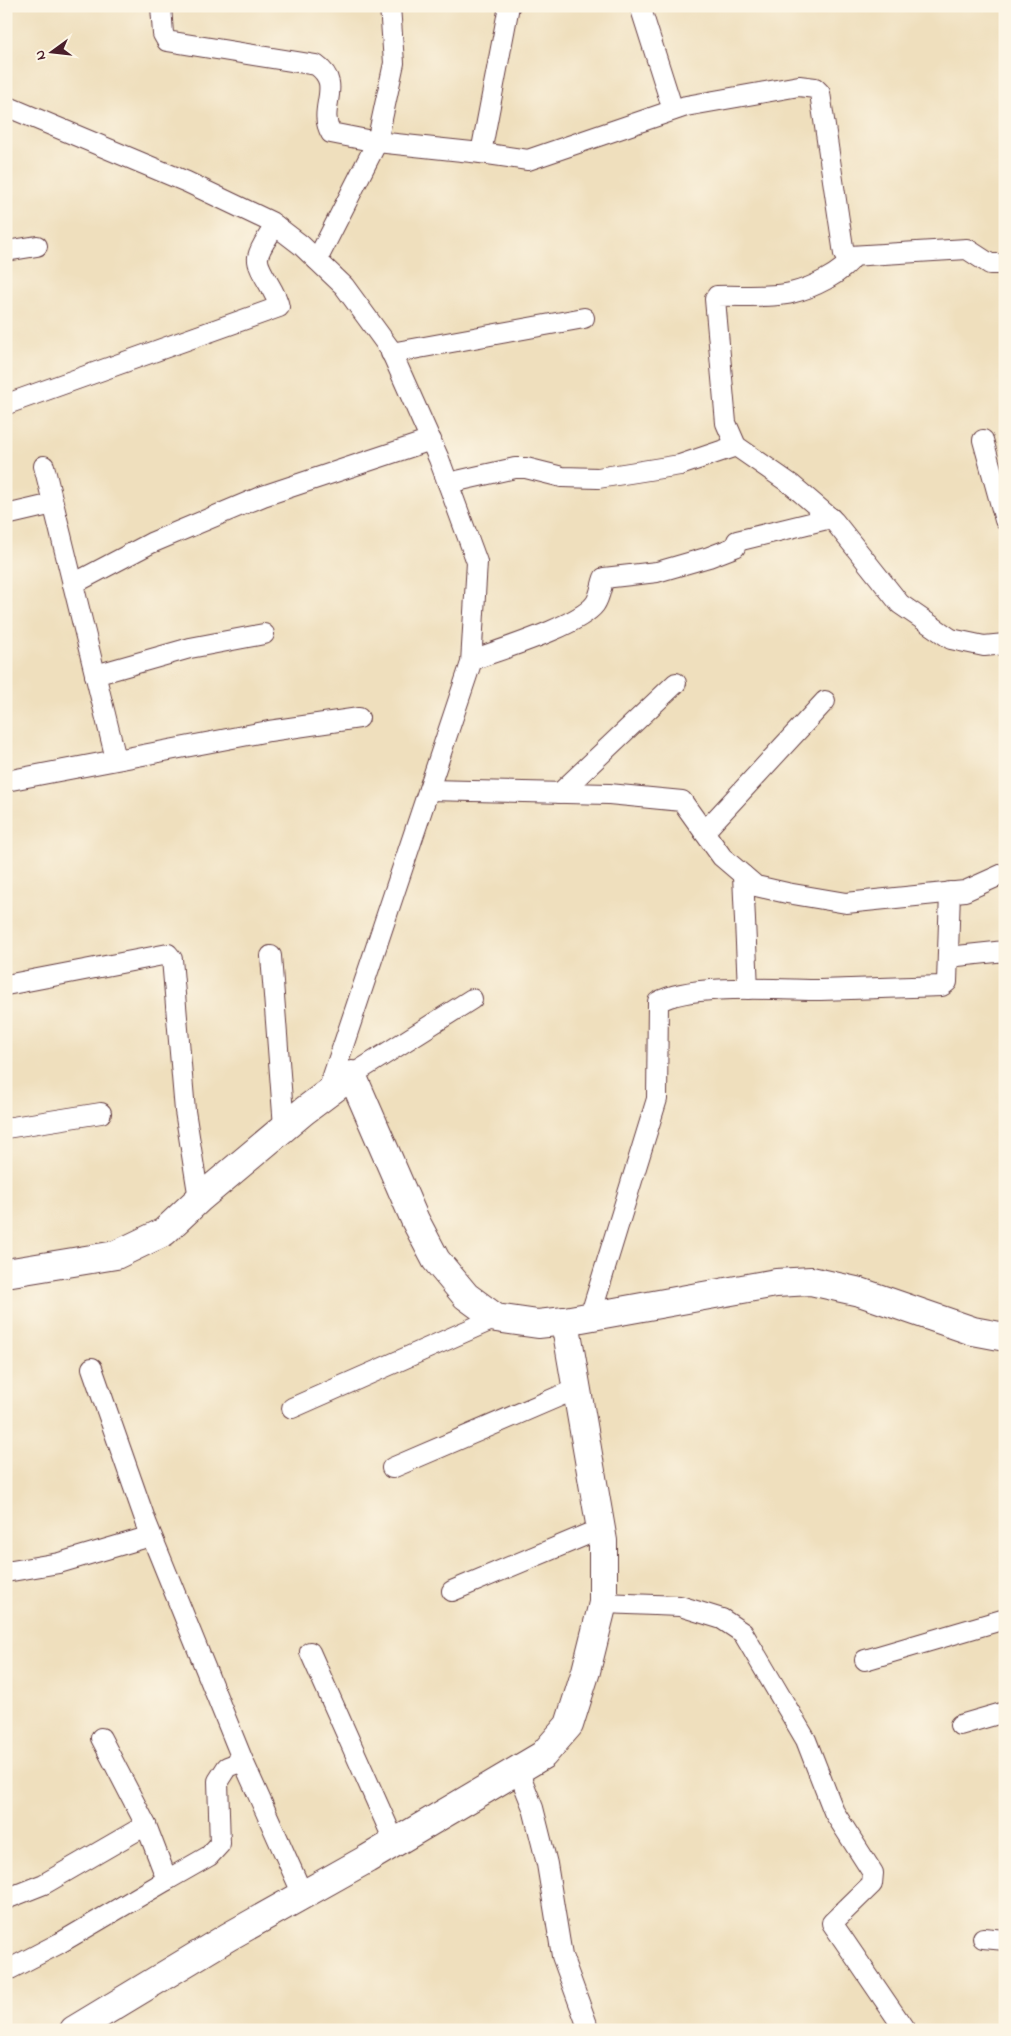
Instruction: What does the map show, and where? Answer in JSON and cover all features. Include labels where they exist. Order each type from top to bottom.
[{"type":"street","points":[[161,6],[163,34],[167,41],[316,65],[325,72],[331,83],[325,124],[331,133],[377,142],[528,160],[673,110],[799,86],[815,88],[820,93],[844,254],[854,256],[966,249],[990,264],[1005,264]]},
{"type":"street","points":[[317,260],[377,142],[394,63],[390,6]]},
{"type":"street","points":[[481,153],[509,6]]},
{"type":"street","points":[[640,6],[673,110]]},
{"type":"street","points":[[6,106],[187,182],[275,226],[317,260],[344,286],[391,353],[431,440],[477,562],[472,660],[430,790],[348,1025],[328,1092]]},
{"type":"street","points":[[7,404],[279,308],[277,296],[260,268],[258,258],[275,226]]},
{"type":"street","points":[[6,251],[37,246]]},
{"type":"street","points":[[854,256],[848,265],[790,294],[717,296],[715,299],[726,423],[736,446],[792,485],[831,518],[865,557],[900,604],[951,639],[984,646],[1005,644]]},
{"type":"street","points":[[391,353],[584,318]]},
{"type":"street","points":[[73,584],[151,543],[263,496],[431,440]]},
{"type":"street","points":[[983,440],[1005,520]]},
{"type":"street","points":[[448,483],[516,468],[526,468],[562,477],[598,478],[680,465],[736,446]]},
{"type":"street","points":[[44,466],[116,759]]},
{"type":"street","points":[[6,515],[53,504]]},
{"type":"street","points":[[472,660],[541,636],[587,613],[596,603],[604,578],[657,572],[709,557],[735,547],[738,541],[831,518]]},
{"type":"street","points":[[95,675],[190,648],[264,634]]},
{"type":"street","points":[[560,793],[676,682]]},
{"type":"street","points":[[704,832],[825,701]]},
{"type":"street","points":[[6,781],[270,731],[359,718]]},
{"type":"street","points":[[430,790],[609,794],[682,801],[722,857],[756,886],[846,903],[965,891],[1005,873]]},
{"type":"street","points":[[743,875],[748,989]]},
{"type":"street","points":[[74,2030],[228,1937],[395,1843],[543,1755],[569,1725],[586,1671],[603,1602],[603,1541],[576,1389],[578,1319],[658,1099],[658,1002],[670,995],[748,989],[942,986],[947,982],[950,892]]},
{"type":"street","points":[[948,957],[1005,951]]},
{"type":"street","points":[[6,985],[168,954],[172,959],[185,1111],[199,1199]]},
{"type":"street","points":[[271,956],[284,1128]]},
{"type":"street","points":[[6,1273],[116,1255],[164,1232],[199,1199],[328,1092],[472,999]]},
{"type":"street","points":[[352,1075],[415,1220],[436,1260],[466,1296],[496,1318],[538,1324],[578,1319],[776,1283],[810,1281],[860,1292],[973,1331],[1005,1337]]},
{"type":"street","points":[[6,1128],[101,1113]]},
{"type":"street","points":[[292,1408],[496,1318]]},
{"type":"street","points":[[92,1368],[151,1536],[243,1761],[303,1895]]},
{"type":"street","points":[[392,1468],[576,1389]]},
{"type":"street","points":[[452,1591],[600,1529]]},
{"type":"street","points":[[6,1572],[59,1563],[151,1536]]},
{"type":"street","points":[[603,1602],[680,1606],[722,1619],[743,1633],[806,1740],[834,1812],[873,1873],[872,1884],[832,1922],[904,2030]]},
{"type":"street","points":[[865,1660],[1005,1619]]},
{"type":"street","points":[[310,1652],[395,1843]]},
{"type":"street","points":[[960,1725],[1005,1712]]},
{"type":"street","points":[[101,1738],[146,1825],[168,1880]]},
{"type":"street","points":[[6,1971],[60,1944],[209,1856],[220,1844],[218,1781],[227,1767],[243,1761]]},
{"type":"street","points":[[518,1770],[533,1808],[542,1845],[562,1956],[589,2030]]},
{"type":"street","points":[[6,1899],[44,1884],[146,1825]]},
{"type":"street","points":[[983,1938],[1005,1940]]}]
